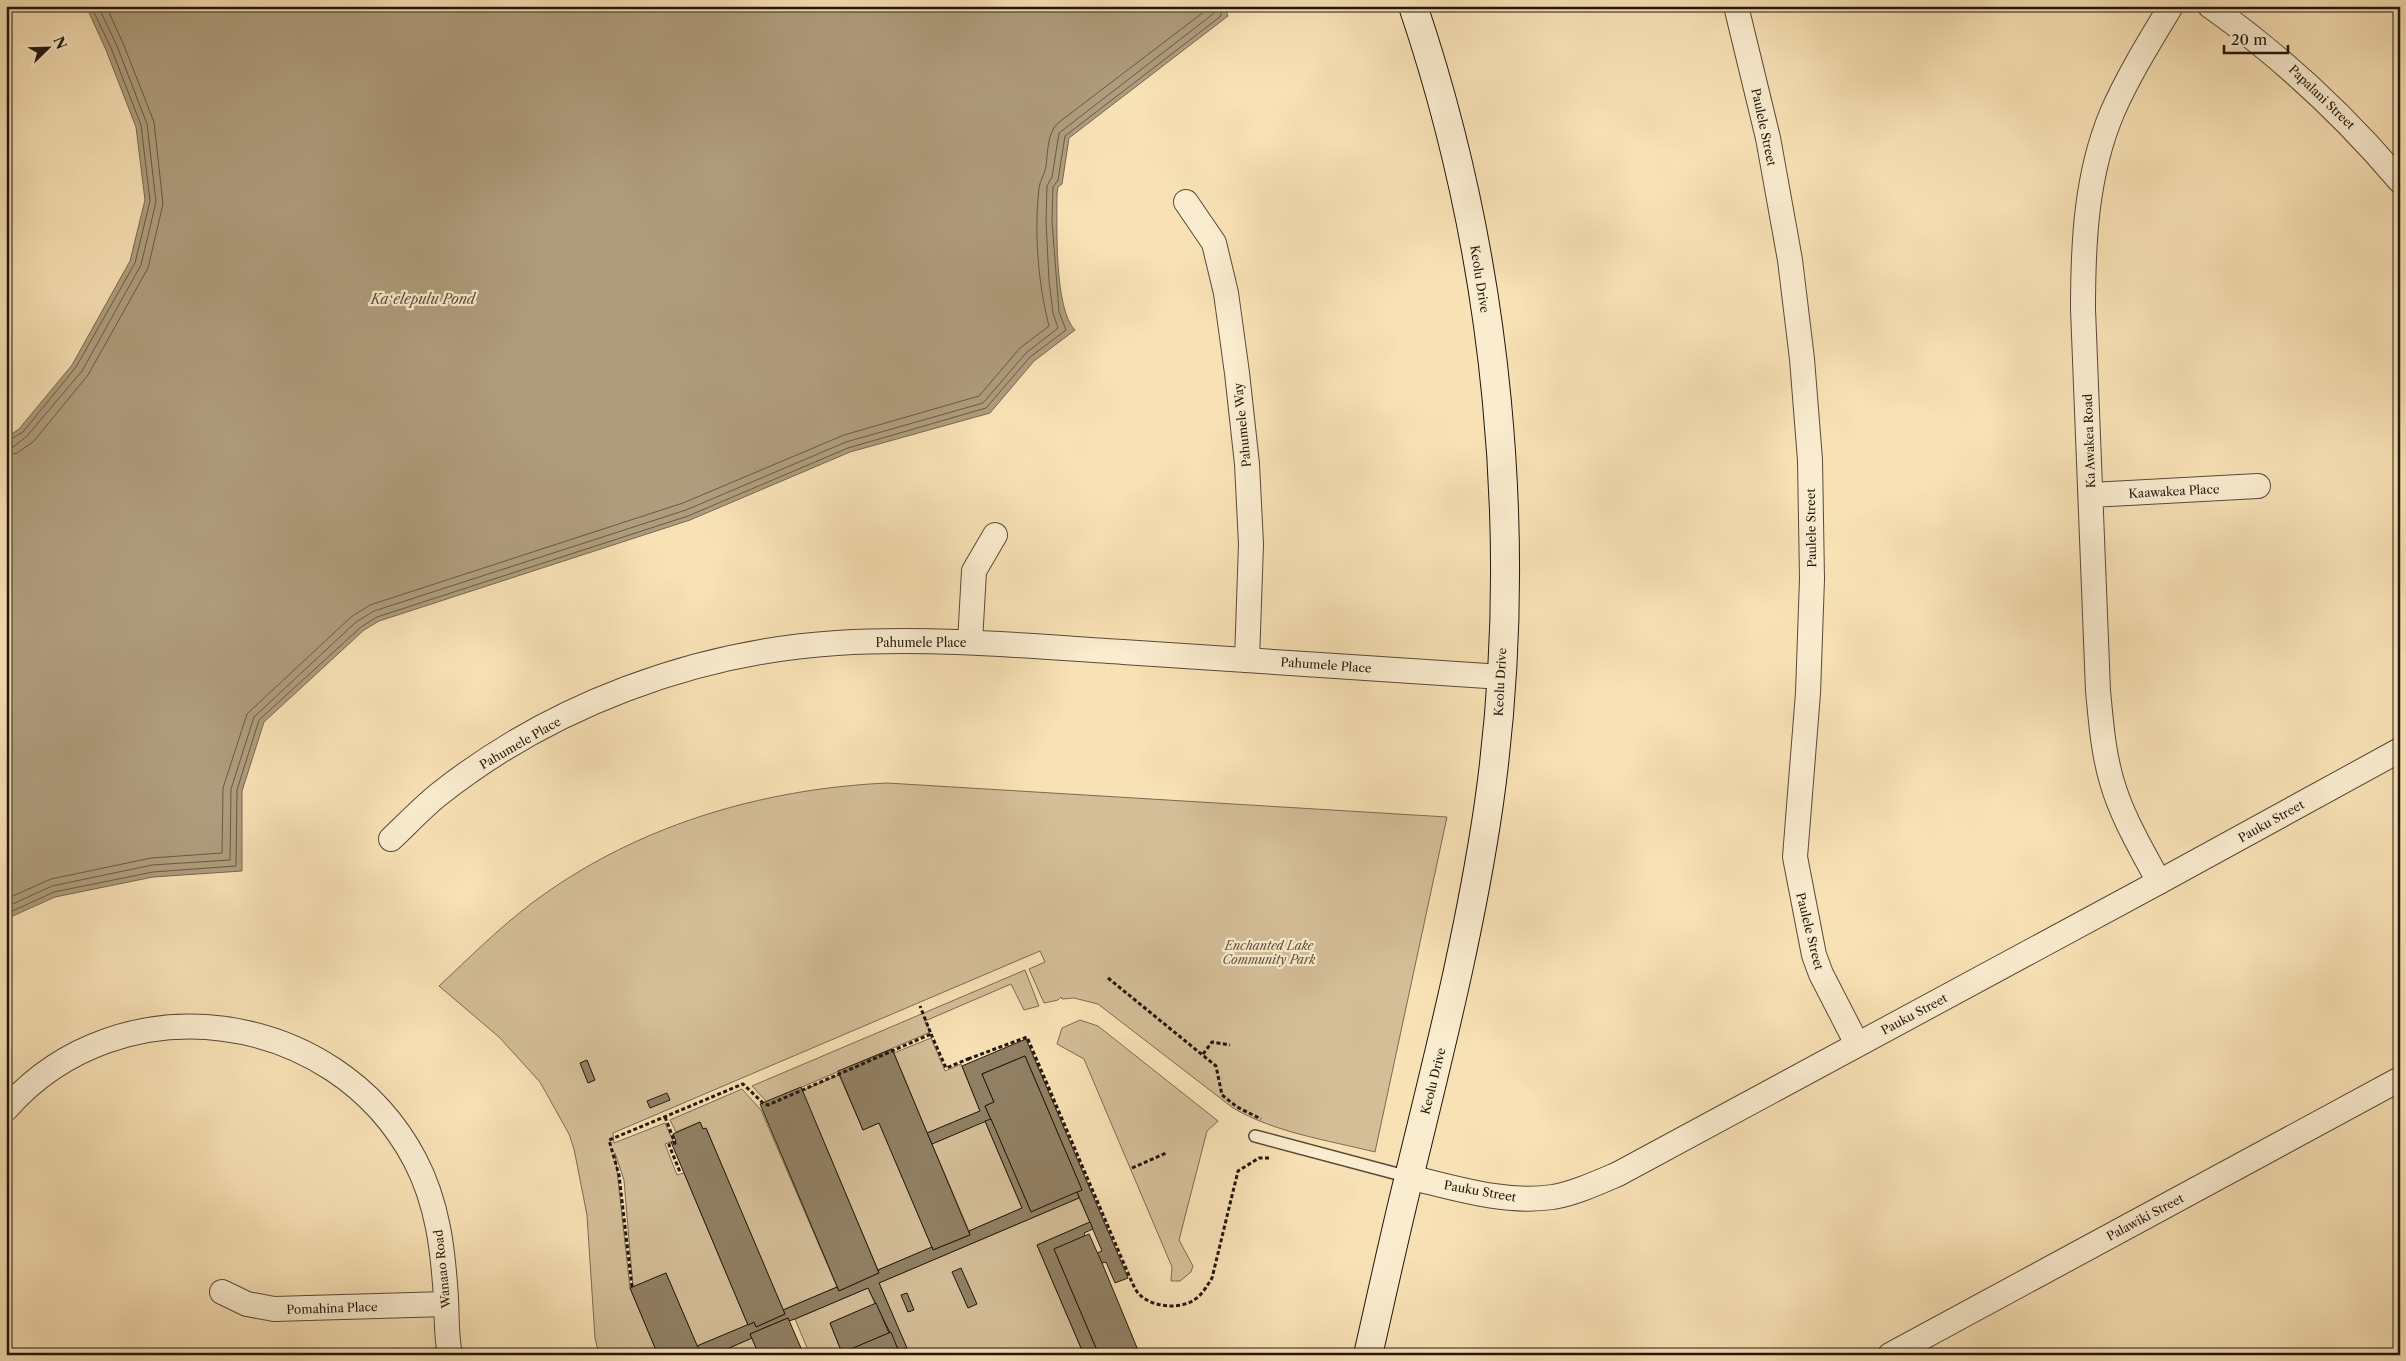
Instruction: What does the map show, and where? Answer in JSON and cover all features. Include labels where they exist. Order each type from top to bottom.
[{"type":"main road","name":"Keolu Drive","points":[[1368,1355],[1454,995],[1472,907],[1490,798],[1502,678],[1503,485],[1491,347],[1476,249],[1453,143],[1413,6]]},
{"type":"street","name":"Paulele Street","points":[[1736,6],[1768,138],[1790,260],[1802,359],[1808,442],[1812,579],[1808,693],[1795,857],[1814,955],[1821,974],[1857,1044]]},
{"type":"street","name":"Ka Awakea Road","points":[[2159,882],[2124,813],[2112,783],[2104,749],[2098,691],[2083,248],[2090,192],[2111,115],[2132,71],[2171,6]]},
{"type":"street","name":"Papalani Street","points":[[2210,6],[2250,34],[2330,103],[2400,181]]},
{"type":"street","name":"Pahumele Way","points":[[1186,202],[1214,243],[1226,292],[1237,373],[1247,464],[1251,544],[1247,660]]},
{"type":"street","name":"Kaawakea Place","points":[[2091,495],[2258,486]]},
{"type":"street","points":[[970,642],[974,571],[995,535]]},
{"type":"street","name":"Pahumele Place","points":[[391,839],[437,796],[479,766],[534,733],[583,708],[671,674],[768,651],[836,643],[970,642],[1502,678]]},
{"type":"street","name":"Pauku Street","points":[[1409,1177],[1475,1193],[1517,1199],[1553,1197],[1585,1188],[1618,1174],[2400,750]]},
{"type":"street","name":"Wanaao Road","points":[[6,1110],[28,1087],[77,1054],[130,1034],[166,1028],[212,1027],[249,1033],[293,1047],[342,1075],[363,1093],[400,1135],[414,1159],[435,1211],[441,1238],[450,1355]]},
{"type":"street","name":"Palawiki Street","points":[[1890,1355],[2400,1079]]},
{"type":"street","name":"Pomahina Place","points":[[222,1292],[247,1304],[274,1309],[446,1304]]},
{"type":"lane","points":[[1255,1136],[1409,1177]]},
{"type":"path","points":[[1108,978],[1216,1066],[1222,1095],[1237,1107],[1264,1121]]},
{"type":"path","points":[[920,1006],[946,1068],[969,1061],[1020,1038],[1027,1037],[1131,1280],[1138,1293],[1158,1304],[1183,1305],[1194,1300],[1204,1291],[1212,1278],[1238,1171],[1259,1158],[1278,1160]]},
{"type":"path","points":[[632,1287],[619,1175],[609,1140],[743,1084],[763,1104],[768,1105],[931,1034]]},
{"type":"path","points":[[1203,1054],[1212,1042],[1230,1045]]},
{"type":"path","points":[[665,1117],[675,1143],[669,1145],[680,1172]]},
{"type":"path","points":[[1132,1168],[1166,1153]]},
{"type":"green space","name":"Enchanted Lake Community Park","points":[[887,783],[1447,817],[1375,1152],[1284,1130],[1249,1117],[1233,1108],[1098,1004],[1074,998],[1062,999],[1061,997],[1058,1000],[1044,1003],[1029,969],[1045,962],[1040,951],[613,1133],[614,1143],[665,1123],[673,1141],[665,1144],[677,1175],[684,1173],[748,1325],[697,1346],[666,1273],[633,1287],[624,1180],[615,1153],[630,1288],[658,1355],[599,1355],[595,1338],[587,1215],[574,1149],[569,1134],[540,1082],[499,1037],[439,986],[496,933],[532,903],[572,876],[613,853],[656,833],[700,816],[792,793]]},
{"type":"green space","points":[[1025,970],[1039,1006],[1024,1010],[1011,984],[925,1021],[930,1031],[928,1033],[767,1102],[752,1086]]},
{"type":"green space","points":[[1080,1020],[1098,1026],[1218,1121],[1207,1131],[1179,1240],[1193,1266],[1191,1272],[1180,1281],[1171,1281],[1172,1267],[1084,1059],[1057,1044],[1062,1028]]},
{"type":"green space","points":[[931,1038],[945,1071],[961,1064],[980,1111],[927,1133],[894,1053]]},
{"type":"green space","points":[[839,1075],[863,1130],[879,1123],[932,1247],[878,1270],[802,1091]]},
{"type":"green space","points":[[742,1089],[761,1110],[837,1287],[783,1310],[706,1128],[703,1129],[700,1122],[676,1132],[670,1120]]},
{"type":"green space","points":[[985,1121],[1022,1208],[969,1231],[932,1144]]},
{"type":"green space","points":[[1079,1198],[1090,1222],[1037,1245],[1084,1355],[900,1355],[899,1351],[906,1348],[879,1283]]},
{"type":"green space","points":[[868,1288],[875,1304],[830,1323],[842,1353],[840,1355],[810,1355],[795,1319]]},
{"type":"green space","points":[[752,1338],[759,1355],[721,1355],[720,1352]]},
{"type":"water","name":"Kaʻelepulu Pond","points":[[86,6],[1224,6],[1228,16],[1069,138],[1062,184],[1058,187],[1057,194],[1057,245],[1063,304],[1068,319],[1075,330],[1034,361],[990,413],[850,452],[690,520],[379,621],[364,630],[264,722],[242,791],[242,871],[153,877],[55,897],[6,919],[6,438],[19,429],[72,365],[130,261],[145,200],[136,127],[106,50]]},
{"type":"building","points":[[1026,1039],[1128,1278],[1115,1283],[1106,1262],[1102,1263],[1097,1253],[1102,1251],[1077,1192],[1082,1190],[1025,1056],[982,1074],[994,1102],[985,1106],[991,1119],[932,1144],[927,1133],[980,1111],[962,1066]]},
{"type":"building","points":[[892,1049],[970,1235],[933,1250],[879,1123],[863,1130],[838,1071]]},
{"type":"building","points":[[1025,1056],[1082,1190],[1031,1212],[985,1106],[994,1102],[982,1074]]},
{"type":"building","points":[[587,1060],[595,1080],[588,1083],[580,1063]]},
{"type":"building","points":[[801,1087],[879,1273],[839,1291],[760,1104]]},
{"type":"building","points":[[667,1093],[670,1100],[650,1108],[647,1101]]},
{"type":"building","points":[[991,1119],[1031,1212],[1077,1192],[1079,1198],[879,1283],[907,1348],[899,1351],[868,1288],[795,1319],[789,1321],[788,1318],[750,1334],[752,1338],[720,1352],[721,1355],[688,1355],[699,1350],[697,1346],[754,1322],[756,1327],[785,1314],[783,1310],[837,1287],[839,1291],[879,1273],[878,1270],[932,1247],[933,1250],[970,1235],[969,1231],[1022,1208],[985,1121]]},
{"type":"building","points":[[700,1122],[703,1129],[706,1128],[785,1314],[756,1327],[754,1322],[748,1325],[671,1142],[676,1141],[673,1134]]},
{"type":"building","points":[[1090,1222],[1093,1229],[1084,1233],[1085,1236],[1054,1249],[1099,1355],[1084,1355],[1037,1245]]},
{"type":"building","points":[[1089,1234],[1140,1355],[1099,1355],[1054,1249]]},
{"type":"building","points":[[961,1268],[977,1304],[968,1308],[952,1272]]},
{"type":"building","points":[[666,1273],[699,1350],[688,1355],[658,1355],[630,1288]]},
{"type":"building","points":[[907,1293],[914,1310],[908,1312],[901,1295]]},
{"type":"building","points":[[876,1303],[889,1333],[842,1353],[830,1323]]},
{"type":"building","points":[[788,1318],[804,1355],[759,1355],[750,1334]]},
{"type":"building","points":[[891,1332],[900,1355],[839,1354]]}]
